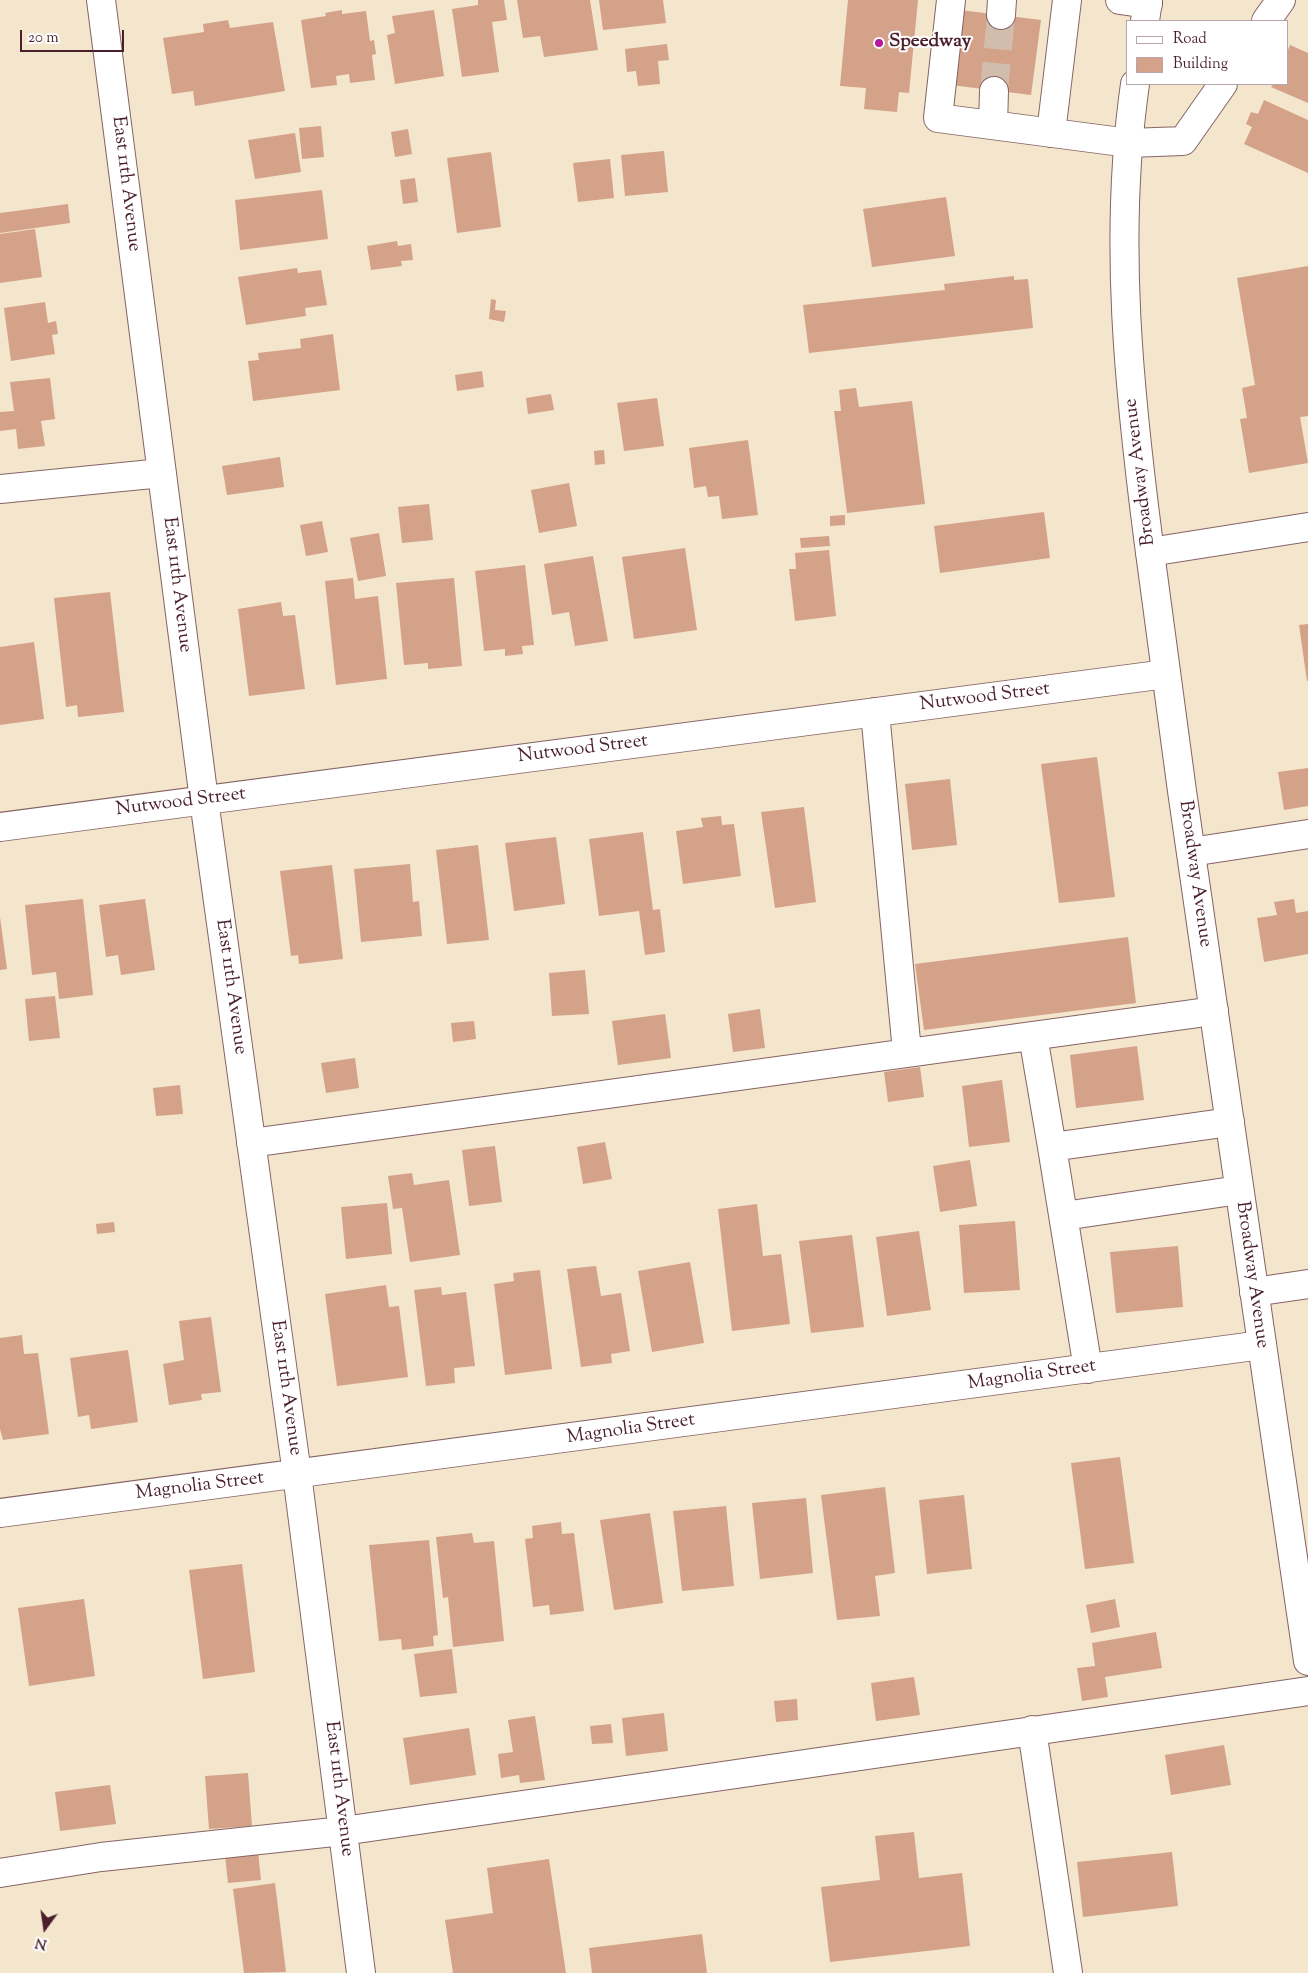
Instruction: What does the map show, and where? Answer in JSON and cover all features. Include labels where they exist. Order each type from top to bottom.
[{"type":"street","name":"East 11th Avenue","points":[[101,0],[204,800],[297,1474],[361,1973]]},
{"type":"street","points":[[951,0],[938,118],[1129,143],[1183,141],[1222,85]]},
{"type":"street","points":[[1051,133],[1067,0]]},
{"type":"street","points":[[1120,0],[1147,8]]},
{"type":"street","points":[[1267,20],[1280,0]]},
{"type":"street","name":"Broadway Avenue","points":[[1136,85],[1126,188],[1125,308],[1134,424],[1191,852],[1254,1292],[1305,1624],[1308,1660]]},
{"type":"street","points":[[993,125],[994,91]]},
{"type":"street","points":[[0,489],[162,473]]},
{"type":"street","points":[[1150,552],[1308,527]]},
{"type":"street","name":"Nutwood Street","points":[[0,827],[1166,674]]},
{"type":"street","points":[[874,712],[906,1052]]},
{"type":"street","points":[[1191,852],[1308,834]]},
{"type":"street","points":[[251,1143],[1214,1011]]},
{"type":"street","points":[[1033,1036],[1088,1369]]},
{"type":"street","points":[[1052,1147],[1230,1122]]},
{"type":"street","points":[[1064,1216],[1239,1190]]},
{"type":"street","points":[[1254,1292],[1308,1284]]},
{"type":"street","name":"Magnolia Street","points":[[0,1513],[1262,1345]]},
{"type":"street","points":[[0,1873],[101,1858],[343,1831],[1308,1691]]},
{"type":"street","points":[[1032,1730],[1068,1973]]},
{"type":"building","points":[[478,0],[504,0],[507,20],[492,22],[499,72],[462,77],[452,9],[478,5]]},
{"type":"building","points":[[517,0],[590,0],[598,50],[544,57],[540,36],[523,38]]},
{"type":"building","points":[[599,0],[663,0],[666,23],[603,30]]},
{"type":"building","name":"Speedway","points":[[848,0],[918,0],[909,93],[899,92],[897,112],[864,109],[866,88],[840,86]]},
{"type":"building","points":[[342,10],[342,14],[366,11],[370,41],[374,40],[376,54],[372,55],[375,80],[350,83],[349,74],[336,76],[337,85],[311,88],[301,20],[326,16],[325,13]]},
{"type":"building","points":[[434,10],[444,76],[395,84],[387,35],[395,33],[392,16]]},
{"type":"building","name":"Speedway","points":[[960,10],[1041,20],[1031,95],[951,85]]},
{"type":"building","points":[[228,20],[230,28],[273,22],[285,91],[195,106],[193,91],[172,94],[163,38],[204,32],[203,24]]},
{"type":"building","points":[[667,44],[669,60],[658,61],[660,84],[638,86],[636,71],[627,72],[625,49]]},
{"type":"building","points":[[1290,45],[1308,53],[1308,103],[1271,87],[1272,85],[1288,85],[1288,50]]},
{"type":"building","points":[[1264,100],[1308,120],[1308,173],[1244,144],[1252,127],[1246,124],[1251,112],[1258,114]]},
{"type":"building","points":[[321,126],[324,157],[302,159],[299,128]]},
{"type":"building","points":[[408,129],[412,154],[395,157],[391,132]]},
{"type":"building","points":[[295,133],[301,172],[255,179],[248,140]]},
{"type":"building","points":[[664,151],[668,192],[625,196],[621,155]]},
{"type":"building","points":[[491,152],[501,227],[457,233],[447,158]]},
{"type":"building","points":[[610,159],[614,198],[578,202],[573,163]]},
{"type":"building","points":[[415,178],[418,202],[403,204],[400,180]]},
{"type":"building","points":[[322,190],[328,239],[240,250],[235,200]]},
{"type":"building","points":[[946,197],[955,256],[872,267],[863,209]]},
{"type":"building","points":[[68,204],[70,223],[0,233],[0,213]]},
{"type":"building","points":[[35,229],[42,277],[0,283],[0,234]]},
{"type":"building","points":[[397,241],[398,246],[411,244],[413,260],[401,261],[402,266],[371,270],[367,246]]},
{"type":"building","points":[[1308,266],[1308,416],[1300,417],[1308,463],[1249,473],[1240,419],[1247,418],[1242,388],[1255,385],[1237,278]]},
{"type":"building","points":[[297,268],[298,273],[321,270],[327,305],[305,308],[306,316],[246,325],[238,277]]},
{"type":"building","points":[[1014,276],[1014,280],[1028,279],[1033,328],[809,353],[803,305],[945,290],[944,284]]},
{"type":"building","points":[[491,299],[496,300],[495,310],[506,311],[504,322],[489,319]]},
{"type":"building","points":[[45,302],[48,323],[56,321],[58,334],[52,335],[55,354],[11,361],[4,308]]},
{"type":"building","points":[[333,334],[340,390],[253,401],[248,361],[259,360],[258,353],[301,348],[300,339]]},
{"type":"building","points":[[482,371],[484,387],[457,391],[455,375]]},
{"type":"building","points":[[50,378],[55,419],[41,421],[45,446],[18,449],[16,429],[0,431],[0,412],[14,411],[10,382]]},
{"type":"building","points":[[856,388],[859,407],[912,401],[925,504],[847,513],[834,411],[841,411],[839,390]]},
{"type":"building","points":[[551,394],[554,410],[528,414],[526,398]]},
{"type":"building","points":[[657,398],[664,446],[624,451],[617,403]]},
{"type":"building","points":[[748,440],[758,515],[722,519],[719,496],[708,497],[706,486],[694,488],[689,448]]},
{"type":"building","points":[[604,450],[605,464],[595,465],[594,451]]},
{"type":"building","points":[[280,457],[284,487],[227,495],[222,466]]},
{"type":"building","points":[[569,483],[577,526],[539,533],[531,490]]},
{"type":"building","points":[[429,504],[433,540],[402,543],[398,507]]},
{"type":"building","points":[[1044,512],[1050,558],[940,573],[934,526]]},
{"type":"building","points":[[845,515],[845,525],[830,526],[830,516]]},
{"type":"building","points":[[322,521],[328,552],[306,556],[300,525]]},
{"type":"building","points":[[379,533],[386,576],[358,581],[350,538]]},
{"type":"building","points":[[829,536],[830,546],[801,548],[800,538]]},
{"type":"building","points":[[685,548],[697,630],[634,639],[622,557]]},
{"type":"building","points":[[829,550],[836,616],[795,621],[789,569],[796,569],[795,553]]},
{"type":"building","points":[[593,556],[608,641],[575,646],[569,612],[552,615],[544,564]]},
{"type":"building","points":[[525,565],[534,645],[522,646],[523,654],[505,656],[505,649],[484,651],[475,571]]},
{"type":"building","points":[[353,578],[355,599],[378,596],[387,679],[336,685],[325,581]]},
{"type":"building","points":[[454,578],[462,666],[428,669],[428,663],[404,665],[396,583]]},
{"type":"building","points":[[110,592],[124,712],[78,717],[77,705],[66,707],[54,598]]},
{"type":"building","points":[[281,602],[283,616],[295,615],[305,689],[249,696],[238,609]]},
{"type":"building","points":[[1308,624],[1308,681],[1307,681],[1299,625]]},
{"type":"building","points":[[34,642],[44,719],[0,725],[0,647]]},
{"type":"building","points":[[1097,757],[1115,897],[1059,903],[1041,764]]},
{"type":"building","points":[[1308,768],[1308,806],[1284,810],[1278,772]]},
{"type":"building","points":[[950,779],[957,845],[912,850],[905,784]]},
{"type":"building","points":[[804,807],[816,902],[775,908],[761,812]]},
{"type":"building","points":[[721,816],[722,825],[734,824],[741,876],[683,884],[676,831],[703,827],[701,818]]},
{"type":"building","points":[[643,832],[653,910],[660,909],[665,952],[645,955],[639,911],[599,916],[589,839]]},
{"type":"building","points":[[556,837],[565,904],[514,911],[505,843]]},
{"type":"building","points":[[478,845],[489,940],[447,944],[436,850]]},
{"type":"building","points":[[410,864],[413,902],[419,901],[422,936],[361,942],[354,869]]},
{"type":"building","points":[[332,865],[343,959],[299,964],[298,955],[291,956],[280,871]]},
{"type":"building","points":[[83,899],[93,995],[59,999],[56,972],[32,975],[25,905]]},
{"type":"building","points":[[145,899],[155,970],[121,975],[118,955],[106,957],[99,905]]},
{"type":"building","points":[[1294,899],[1296,913],[1308,911],[1308,954],[1264,962],[1257,918],[1277,915],[1274,902]]},
{"type":"building","points":[[0,917],[7,969],[0,970]]},
{"type":"building","points":[[1128,937],[1136,1003],[924,1030],[915,964]]},
{"type":"building","points":[[585,970],[589,1014],[552,1016],[549,973]]},
{"type":"building","points":[[55,996],[60,1038],[29,1041],[25,999]]},
{"type":"building","points":[[760,1009],[765,1048],[733,1052],[728,1014]]},
{"type":"building","points":[[665,1014],[671,1058],[618,1065],[612,1021]]},
{"type":"building","points":[[474,1021],[476,1039],[453,1042],[451,1023]]},
{"type":"building","points":[[1137,1046],[1144,1100],[1076,1108],[1070,1055]]},
{"type":"building","points":[[355,1058],[359,1088],[326,1093],[321,1063]]},
{"type":"building","points":[[920,1067],[924,1097],[888,1102],[884,1072]]},
{"type":"building","points":[[1002,1080],[1010,1142],[969,1147],[962,1086]]},
{"type":"building","points":[[180,1085],[183,1114],[156,1116],[153,1088]]},
{"type":"building","points":[[605,1142],[612,1179],[583,1184],[577,1147]]},
{"type":"building","points":[[495,1146],[502,1202],[469,1206],[462,1150]]},
{"type":"building","points":[[970,1160],[977,1206],[940,1212],[933,1166]]},
{"type":"building","points":[[412,1173],[414,1185],[449,1180],[460,1255],[410,1262],[402,1208],[393,1209],[388,1176]]},
{"type":"building","points":[[387,1203],[392,1254],[346,1259],[341,1207]]},
{"type":"building","points":[[757,1204],[763,1256],[781,1254],[790,1324],[732,1331],[718,1209]]},
{"type":"building","points":[[1015,1221],[1020,1290],[964,1293],[959,1225]]},
{"type":"building","points":[[114,1222],[115,1232],[97,1234],[96,1224]]},
{"type":"building","points":[[919,1231],[931,1310],[887,1316],[876,1237]]},
{"type":"building","points":[[852,1235],[864,1327],[811,1333],[799,1241]]},
{"type":"building","points":[[1178,1246],[1183,1307],[1116,1313],[1110,1252]]},
{"type":"building","points":[[690,1262],[704,1343],[652,1352],[638,1271]]},
{"type":"building","points":[[596,1266],[601,1296],[621,1293],[630,1351],[611,1354],[612,1363],[581,1367],[567,1269]]},
{"type":"building","points":[[540,1270],[552,1369],[505,1375],[494,1284],[514,1281],[513,1273]]},
{"type":"building","points":[[386,1285],[389,1307],[399,1306],[408,1377],[337,1386],[325,1294]]},
{"type":"building","points":[[441,1287],[442,1295],[466,1292],[475,1366],[454,1368],[455,1383],[426,1386],[414,1290]]},
{"type":"building","points":[[211,1317],[221,1392],[201,1394],[202,1400],[169,1405],[163,1364],[184,1360],[179,1321]]},
{"type":"building","points":[[22,1335],[24,1354],[38,1353],[49,1434],[3,1440],[0,1429],[0,1338]]},
{"type":"building","points":[[128,1350],[138,1422],[91,1429],[89,1415],[78,1417],[70,1358]]},
{"type":"building","points":[[1120,1457],[1134,1563],[1085,1569],[1071,1463]]},
{"type":"building","points":[[885,1487],[895,1573],[875,1576],[880,1616],[837,1620],[821,1495]]},
{"type":"building","points":[[964,1495],[972,1569],[927,1574],[919,1500]]},
{"type":"building","points":[[806,1498],[813,1573],[760,1579],[752,1503]]},
{"type":"building","points":[[726,1506],[734,1586],[682,1591],[673,1511]]},
{"type":"building","points":[[650,1513],[663,1603],[614,1610],[600,1520]]},
{"type":"building","points":[[561,1522],[562,1534],[574,1533],[584,1611],[550,1615],[549,1605],[533,1607],[525,1539],[533,1538],[532,1526]]},
{"type":"building","points":[[472,1533],[474,1543],[494,1541],[504,1641],[453,1647],[448,1597],[443,1598],[436,1537]]},
{"type":"building","points":[[429,1540],[438,1635],[433,1636],[434,1646],[402,1650],[401,1639],[379,1641],[369,1545]]},
{"type":"building","points":[[242,1564],[255,1672],[203,1679],[189,1570]]},
{"type":"building","points":[[84,1599],[95,1676],[29,1686],[18,1608]]},
{"type":"building","points":[[1115,1599],[1120,1627],[1091,1633],[1086,1605]]},
{"type":"building","points":[[1156,1632],[1162,1668],[1105,1677],[1108,1697],[1082,1701],[1077,1668],[1095,1666],[1092,1643]]},
{"type":"building","points":[[452,1649],[457,1693],[420,1697],[414,1654]]},
{"type":"building","points":[[914,1677],[920,1715],[876,1721],[871,1683]]},
{"type":"building","points":[[797,1699],[798,1720],[776,1722],[774,1701]]},
{"type":"building","points":[[664,1713],[668,1751],[626,1756],[622,1718]]},
{"type":"building","points":[[535,1716],[545,1780],[520,1783],[519,1775],[501,1778],[498,1754],[513,1752],[508,1720]]},
{"type":"building","points":[[611,1724],[613,1743],[592,1744],[590,1726]]},
{"type":"building","points":[[469,1728],[476,1775],[410,1785],[403,1738]]},
{"type":"building","points":[[1224,1745],[1231,1785],[1171,1795],[1165,1755]]},
{"type":"building","points":[[248,1773],[252,1826],[209,1829],[205,1776]]},
{"type":"building","points":[[110,1785],[116,1824],[60,1831],[55,1792]]},
{"type":"building","points":[[914,1832],[919,1878],[962,1873],[970,1946],[830,1962],[821,1887],[880,1880],[875,1836]]},
{"type":"building","points":[[258,1851],[261,1880],[228,1883],[225,1855]]},
{"type":"building","points":[[1172,1852],[1178,1906],[1083,1917],[1077,1862]]},
{"type":"building","points":[[549,1859],[566,1973],[453,1973],[445,1920],[493,1913],[487,1868]]},
{"type":"building","points":[[275,1883],[286,1972],[244,1973],[233,1889]]},
{"type":"building","points":[[702,1934],[707,1973],[592,1973],[589,1948]]},
{"type":"tunnel","points":[[994,91],[1001,15]]},
{"type":"place","name":"Speedway","points":[[879,43]]}]
